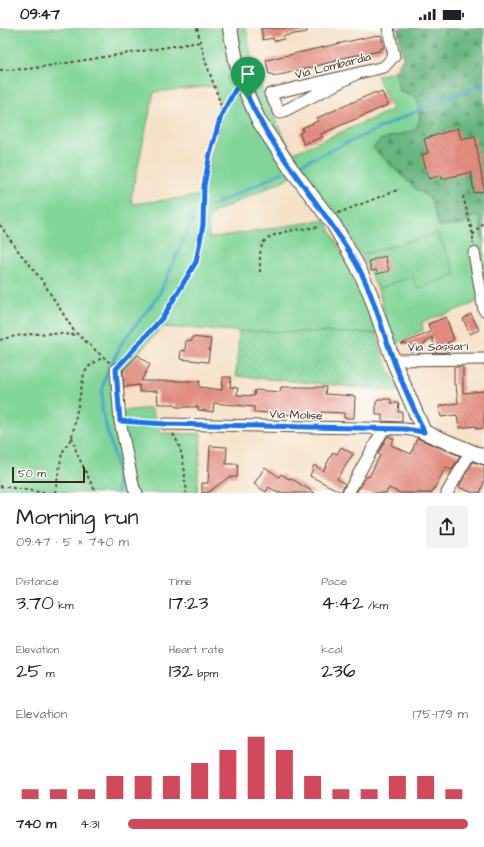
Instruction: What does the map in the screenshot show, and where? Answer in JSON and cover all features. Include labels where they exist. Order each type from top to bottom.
[{"type":"street","points":[[230,28],[242,83],[259,121],[289,166],[330,221],[357,265],[370,293],[393,360],[424,432],[484,457]]},
{"type":"street","name":"Via Lombardia","points":[[356,74],[280,114],[270,94],[384,67],[394,56],[388,28]]},
{"type":"street","points":[[474,252],[484,310]]},
{"type":"street","name":"Via Sassari","points":[[393,360],[484,359]]},
{"type":"street","points":[[116,369],[120,421],[134,489],[137,493]]},
{"type":"street","name":"Via Molise","points":[[166,424],[383,430],[405,429],[424,432]]},
{"type":"street","points":[[348,493],[383,430]]},
{"type":"street","points":[[447,493],[471,451]]},
{"type":"path","points":[[197,28],[200,42],[220,102],[221,116]]},
{"type":"path","points":[[0,70],[28,69],[200,42]]},
{"type":"path","points":[[0,225],[41,279],[78,335],[116,369],[163,317],[196,262],[203,225],[204,186],[221,116],[235,90],[242,83]]},
{"type":"path","points":[[260,272],[263,244],[269,238],[281,233],[330,221],[400,189]]},
{"type":"path","points":[[463,196],[473,235],[474,252]]},
{"type":"path","points":[[473,235],[484,220]]},
{"type":"path","points":[[0,340],[19,334],[49,333],[78,335]]},
{"type":"path","points":[[55,493],[62,453],[72,437],[84,374],[88,368],[103,357]]},
{"type":"path","points":[[120,421],[166,424],[180,445],[184,468],[184,482],[187,489],[186,493]]},
{"type":"path","points":[[72,437],[77,454],[96,493]]},
{"type":"path","points":[[0,486],[46,493]]},
{"type":"green space","points":[[0,28],[224,28],[291,177],[215,212],[208,220],[209,238],[325,220],[365,298],[377,333],[239,331],[162,327],[119,373],[113,372],[111,376],[114,412],[151,408],[161,433],[201,434],[197,493],[0,493]],"holes":[[[214,86],[220,105],[221,116],[217,136],[208,165],[204,195],[133,204],[131,198],[154,92]]]},
{"type":"green space","points":[[235,28],[246,28],[253,62],[263,92],[276,122],[293,153],[392,110],[377,76],[395,71],[400,92],[417,97],[420,119],[416,130],[380,140],[390,165],[416,189],[430,198],[439,226],[462,224],[476,215],[480,218],[482,238],[484,239],[484,298],[470,305],[422,322],[423,330],[394,345],[378,289],[412,276],[418,289],[456,274],[437,233],[361,255],[328,206],[277,140],[260,111],[245,75]]},
{"type":"green space","points":[[397,28],[484,28],[484,239],[482,238],[480,218],[476,215],[462,224],[439,226],[430,198],[416,189],[373,148],[380,140],[415,130],[420,119],[417,97],[400,92],[395,71],[403,57]]},
{"type":"green space","points":[[437,233],[456,274],[418,289],[412,276],[378,289],[361,255]]},
{"type":"green space","points":[[239,331],[377,333],[381,352],[399,391],[236,376]]},
{"type":"building","points":[[261,28],[307,28],[307,32],[283,36],[284,39],[274,41],[273,38],[263,40]]},
{"type":"building","points":[[381,35],[384,48],[380,49],[380,51],[336,59],[336,61],[284,74],[273,76],[272,74],[269,74],[266,60]]},
{"type":"building","points":[[376,92],[377,94],[382,92],[388,105],[321,134],[323,137],[304,144],[299,133],[303,131],[302,128],[318,121],[317,118]]},
{"type":"building","points":[[458,128],[461,139],[475,136],[484,191],[474,193],[471,172],[442,179],[441,175],[429,179],[422,155],[428,153],[424,139]]},
{"type":"building","points":[[385,256],[389,271],[377,274],[376,270],[371,271],[369,261]]},
{"type":"building","points":[[471,314],[479,330],[470,334],[463,319]]},
{"type":"building","points":[[446,317],[454,340],[447,343],[449,352],[436,353],[432,337],[422,346],[416,345],[411,352],[408,344],[401,344],[431,332],[428,324]]},
{"type":"building","points":[[192,337],[211,339],[208,362],[180,359],[181,350],[185,351],[186,340],[192,341]]},
{"type":"building","points":[[138,355],[150,365],[141,381],[200,381],[199,387],[222,390],[223,377],[231,377],[230,387],[238,388],[237,395],[254,396],[255,390],[280,392],[281,387],[326,387],[325,394],[355,396],[354,418],[344,418],[344,413],[321,412],[321,417],[254,412],[254,407],[214,403],[213,412],[198,410],[198,407],[176,407],[175,404],[158,404],[157,391],[139,392],[139,385],[124,387],[123,370]]},
{"type":"building","points":[[454,367],[463,367],[463,393],[484,391],[484,428],[476,429],[476,426],[459,428],[457,415],[441,417],[439,406],[458,403],[456,385],[454,385]]},
{"type":"building","points":[[378,399],[391,399],[391,403],[399,403],[398,412],[402,412],[402,422],[382,421],[382,415],[376,415],[376,403]]},
{"type":"building","points":[[388,436],[394,439],[391,445],[411,454],[417,438],[460,456],[452,470],[446,467],[432,493],[400,493],[389,488],[386,493],[356,493],[367,476],[369,477],[380,455],[378,454]]},
{"type":"building","points":[[210,446],[227,447],[226,464],[238,464],[237,477],[229,477],[207,493],[202,493],[202,483],[208,483]]},
{"type":"building","points":[[341,447],[353,454],[337,479],[345,484],[341,492],[310,476],[314,465],[323,471],[333,452],[337,454]]},
{"type":"building","points":[[473,462],[484,465],[484,483],[480,493],[473,493],[459,487]]},
{"type":"building","points":[[265,467],[279,477],[281,474],[289,479],[290,478],[315,493],[278,493],[269,487],[266,492],[254,484]]},
{"type":"waterway","points":[[299,165],[445,98],[484,85]]},
{"type":"waterway","points":[[212,206],[283,172]]},
{"type":"waterway","points":[[118,493],[116,463],[102,411],[102,393],[105,377],[123,341],[158,297],[194,220]]},
{"type":"route","points":[[242,83],[248,98],[259,121],[289,166],[334,225],[357,265],[370,293],[393,360],[424,432],[405,429],[383,430],[166,424],[120,421],[116,369],[163,317],[176,294],[189,276],[196,262],[203,225],[204,186],[210,154],[221,116],[235,90],[242,83]]}]
